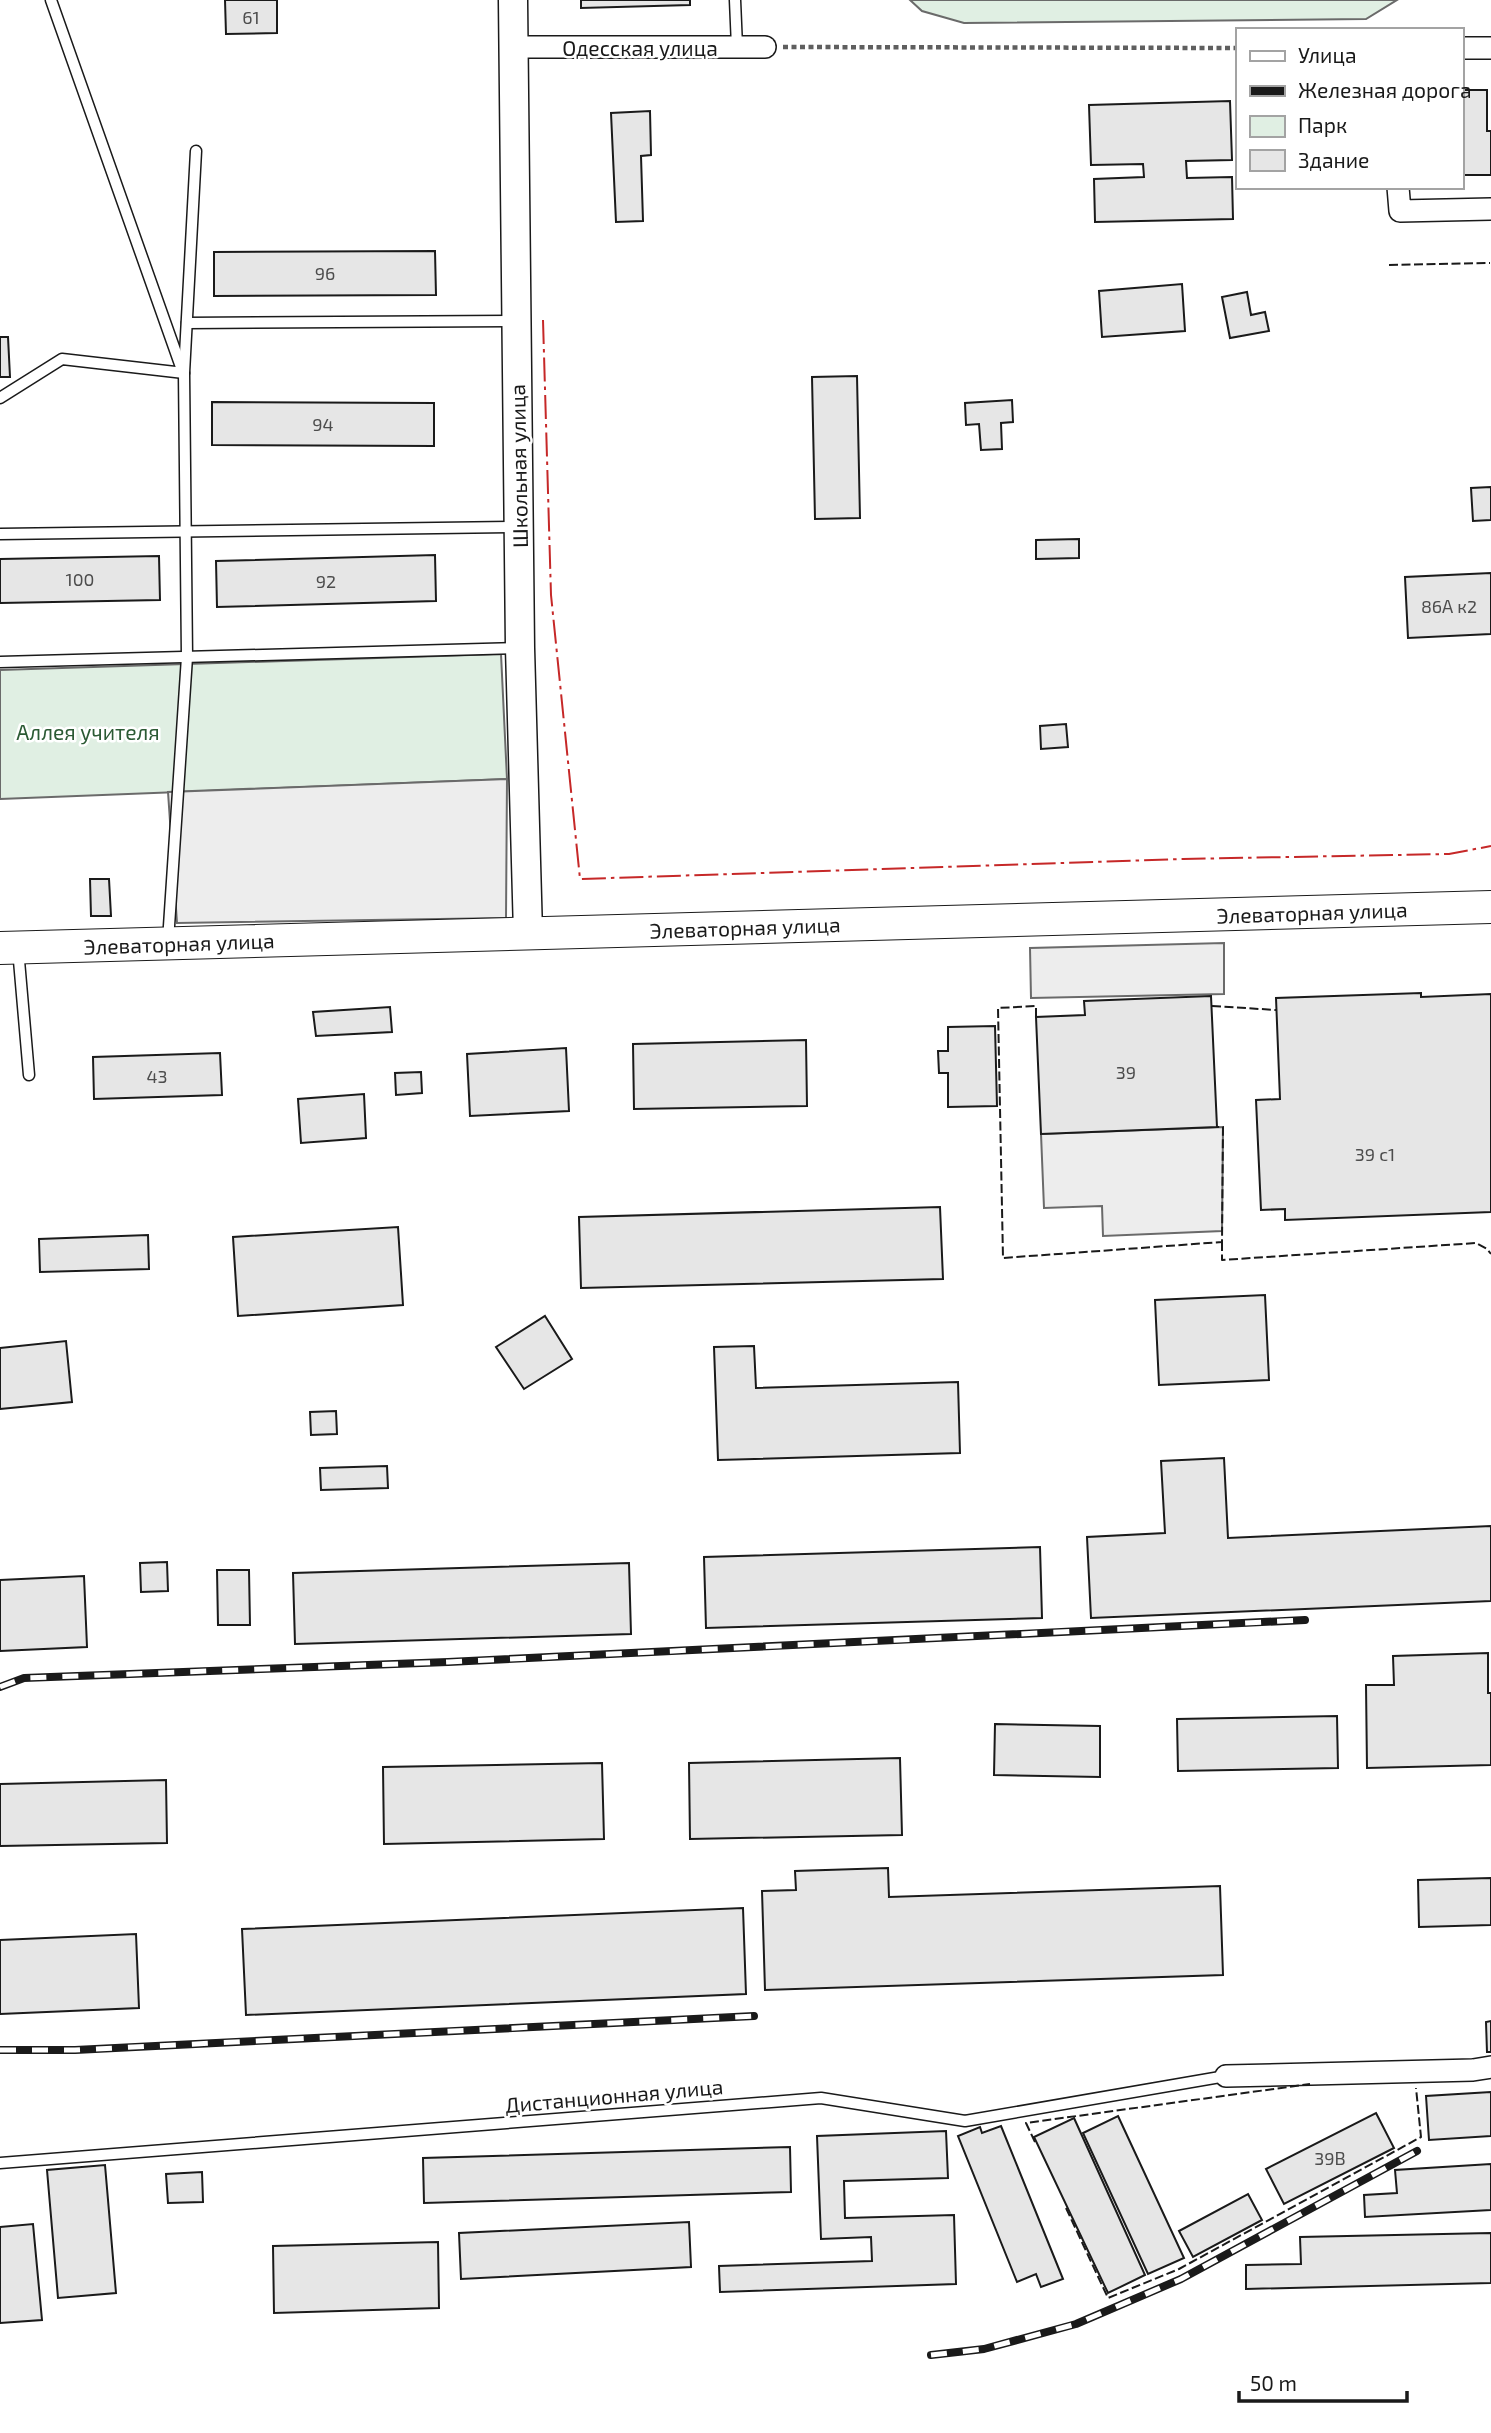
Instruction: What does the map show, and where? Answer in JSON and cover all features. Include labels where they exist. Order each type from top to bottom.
[{"type":"main road","name":"Элеваторная улица","points":[[9,947],[1491,907]]},
{"type":"street","name":"Школьная улица","points":[[513,0],[520,648],[528,933]]},
{"type":"street","name":"Одесская улица","points":[[514,47],[765,47]]},
{"type":"street","points":[[1463,48],[1491,48]]},
{"type":"street","points":[[1398,189],[1400,211],[1491,209]]},
{"type":"street","points":[[1227,2076],[1473,2070],[1491,2067]]},
{"type":"lane","points":[[51,0],[184,373]]},
{"type":"lane","points":[[735,0],[737,47]]},
{"type":"lane","points":[[168,944],[187,657],[184,373],[196,151]]},
{"type":"lane","points":[[187,323],[517,321]]},
{"type":"lane","points":[[0,398],[62,359],[184,373]]},
{"type":"lane","points":[[0,534],[519,527]]},
{"type":"lane","points":[[0,662],[520,648]]},
{"type":"lane","points":[[9,947],[29,1075]]},
{"type":"lane","name":"Дистанционная улица","points":[[0,2163],[821,2098],[965,2121],[1227,2076]]},
{"type":"path","points":[[765,47],[1236,48]]},
{"type":"green space","points":[[910,0],[1397,0],[1366,19],[964,23],[922,11]]},
{"type":"green space","name":"Аллея учителя","points":[[501,654],[507,779],[0,799],[0,670]]},
{"type":"shaded area","points":[[507,779],[506,918],[177,923],[168,792]]},
{"type":"shaded area","points":[[1224,943],[1224,994],[1031,998],[1030,948]]},
{"type":"shaded area","points":[[1223,1127],[1222,1231],[1103,1236],[1102,1206],[1044,1208],[1041,1134]]},
{"type":"building","points":[[225,0],[277,0],[277,33],[226,34]]},
{"type":"building","points":[[581,0],[690,0],[690,5],[581,8]]},
{"type":"building","points":[[1463,90],[1487,90],[1491,175],[1463,175]]},
{"type":"building","points":[[1230,101],[1232,160],[1186,161],[1187,178],[1232,177],[1233,219],[1095,222],[1094,179],[1144,177],[1143,164],[1091,165],[1089,105]]},
{"type":"building","points":[[650,111],[651,155],[641,156],[643,221],[616,222],[611,113]]},
{"type":"building","points":[[435,251],[436,295],[214,296],[214,252]]},
{"type":"building","points":[[1182,284],[1185,331],[1102,337],[1099,291]]},
{"type":"building","points":[[1247,292],[1251,315],[1265,312],[1269,331],[1230,338],[1222,297]]},
{"type":"building","points":[[0,337],[8,337],[10,377],[0,377]]},
{"type":"building","points":[[857,376],[860,518],[815,519],[812,377]]},
{"type":"building","points":[[1012,400],[1013,422],[1001,423],[1002,449],[981,450],[979,424],[966,425],[965,403]]},
{"type":"building","points":[[212,402],[434,403],[434,446],[212,445]]},
{"type":"building","points":[[1491,487],[1491,520],[1473,521],[1471,488]]},
{"type":"building","points":[[1079,539],[1079,558],[1036,559],[1036,540]]},
{"type":"building","points":[[435,555],[436,601],[217,607],[216,561]]},
{"type":"building","points":[[159,556],[160,600],[0,603],[0,559]]},
{"type":"building","points":[[1491,573],[1491,634],[1408,638],[1405,577]]},
{"type":"building","points":[[1066,724],[1068,747],[1041,749],[1040,726]]},
{"type":"building","points":[[90,879],[109,879],[111,916],[91,916]]},
{"type":"building","points":[[1421,993],[1421,997],[1491,994],[1491,1212],[1285,1220],[1285,1209],[1261,1210],[1256,1100],[1280,1099],[1276,998]]},
{"type":"building","points":[[1211,996],[1217,1127],[1041,1134],[1036,1017],[1085,1015],[1084,1001]]},
{"type":"building","points":[[390,1007],[392,1032],[316,1036],[313,1012]]},
{"type":"building","points":[[995,1026],[997,1106],[948,1107],[948,1073],[939,1073],[938,1051],[948,1051],[948,1027]]},
{"type":"building","points":[[806,1040],[807,1106],[634,1109],[633,1044]]},
{"type":"building","points":[[566,1048],[569,1111],[470,1116],[467,1054]]},
{"type":"building","points":[[220,1053],[222,1095],[94,1099],[93,1057]]},
{"type":"building","points":[[421,1072],[422,1093],[396,1095],[395,1073]]},
{"type":"building","points":[[364,1094],[366,1138],[301,1143],[298,1099]]},
{"type":"building","points":[[940,1207],[943,1279],[581,1288],[579,1217]]},
{"type":"building","points":[[398,1227],[403,1305],[238,1316],[233,1237]]},
{"type":"building","points":[[148,1235],[149,1269],[40,1272],[39,1239]]},
{"type":"building","points":[[1265,1295],[1269,1380],[1159,1385],[1155,1300]]},
{"type":"building","points":[[545,1316],[572,1359],[524,1389],[496,1347]]},
{"type":"building","points":[[66,1341],[72,1402],[0,1409],[0,1348]]},
{"type":"building","points":[[754,1346],[756,1388],[958,1382],[960,1453],[718,1460],[714,1347]]},
{"type":"building","points":[[336,1411],[337,1434],[311,1435],[310,1412]]},
{"type":"building","points":[[1224,1458],[1228,1538],[1491,1526],[1491,1601],[1091,1618],[1087,1537],[1165,1533],[1161,1461]]},
{"type":"building","points":[[387,1466],[388,1488],[321,1490],[320,1468]]},
{"type":"building","points":[[1040,1547],[1042,1618],[706,1628],[704,1557]]},
{"type":"building","points":[[167,1562],[168,1591],[141,1592],[140,1563]]},
{"type":"building","points":[[629,1563],[631,1634],[295,1644],[293,1573]]},
{"type":"building","points":[[217,1570],[249,1570],[250,1625],[218,1625]]},
{"type":"building","points":[[84,1576],[87,1647],[0,1651],[0,1580]]},
{"type":"building","points":[[1488,1653],[1491,1765],[1367,1768],[1366,1685],[1394,1685],[1393,1656]]},
{"type":"building","points":[[1337,1716],[1338,1768],[1178,1771],[1177,1719]]},
{"type":"building","points":[[995,1724],[1100,1726],[1100,1777],[994,1775]]},
{"type":"building","points":[[900,1758],[902,1835],[690,1839],[689,1763]]},
{"type":"building","points":[[602,1763],[604,1839],[384,1844],[383,1767]]},
{"type":"building","points":[[166,1780],[167,1843],[0,1846],[0,1784]]},
{"type":"building","points":[[888,1868],[889,1897],[1220,1886],[1223,1975],[765,1990],[762,1891],[796,1890],[795,1871]]},
{"type":"building","points":[[1491,1878],[1491,1925],[1419,1927],[1418,1880]]},
{"type":"building","points":[[743,1908],[746,1994],[246,2015],[242,1929]]},
{"type":"building","points":[[136,1934],[139,2008],[0,2014],[0,1940]]},
{"type":"building","points":[[1491,2021],[1491,2052],[1487,2052],[1486,2022]]},
{"type":"building","points":[[1491,2092],[1491,2136],[1429,2140],[1426,2096]]},
{"type":"building","points":[[1376,2113],[1394,2148],[1284,2204],[1266,2169]]},
{"type":"building","points":[[1118,2116],[1184,2258],[1148,2274],[1083,2133]]},
{"type":"building","points":[[1074,2118],[1145,2275],[1108,2293],[1034,2137]]},
{"type":"building","points":[[1001,2126],[1063,2279],[1041,2287],[1036,2274],[1017,2282],[958,2136],[980,2127],[982,2133]]},
{"type":"building","points":[[946,2131],[948,2178],[844,2181],[845,2218],[954,2215],[956,2284],[720,2292],[719,2266],[872,2261],[871,2237],[821,2239],[817,2136]]},
{"type":"building","points":[[790,2147],[791,2192],[424,2203],[423,2158]]},
{"type":"building","points":[[1491,2164],[1491,2210],[1365,2217],[1364,2195],[1397,2193],[1395,2170]]},
{"type":"building","points":[[105,2165],[116,2293],[58,2298],[47,2170]]},
{"type":"building","points":[[202,2172],[203,2202],[168,2203],[166,2174]]},
{"type":"building","points":[[1248,2194],[1262,2220],[1193,2257],[1179,2231]]},
{"type":"building","points":[[689,2222],[691,2267],[461,2279],[459,2233]]},
{"type":"building","points":[[33,2224],[42,2320],[0,2323],[0,2227]]},
{"type":"building","points":[[1491,2233],[1491,2283],[1246,2289],[1246,2265],[1301,2264],[1300,2237]]},
{"type":"building","points":[[438,2242],[439,2308],[274,2313],[273,2246]]},
{"type":"railway","points":[[0,1687],[24,1678],[448,1662],[1305,1620]]},
{"type":"railway","points":[[0,2050],[75,2050],[754,2016]]},
{"type":"railway","points":[[931,2355],[984,2349],[1076,2324],[1181,2279],[1417,2151]]},
{"type":"fence","points":[[1389,265],[1490,263]]},
{"type":"fence","points":[[1036,1017],[1036,1006],[998,1008],[1003,1258],[1222,1242],[1223,1127],[1217,1127]]},
{"type":"fence","points":[[1212,1006],[1276,1010]]},
{"type":"fence","points":[[1222,1242],[1222,1260],[1476,1243],[1491,1254]]},
{"type":"fence","points":[[1035,2142],[1026,2123],[1310,2084]]},
{"type":"fence","points":[[1066,2208],[1108,2298],[1179,2269],[1421,2137],[1416,2088]]},
{"type":"power","points":[[543,320],[551,595],[580,879],[1183,859],[1449,854],[1491,846]]}]
